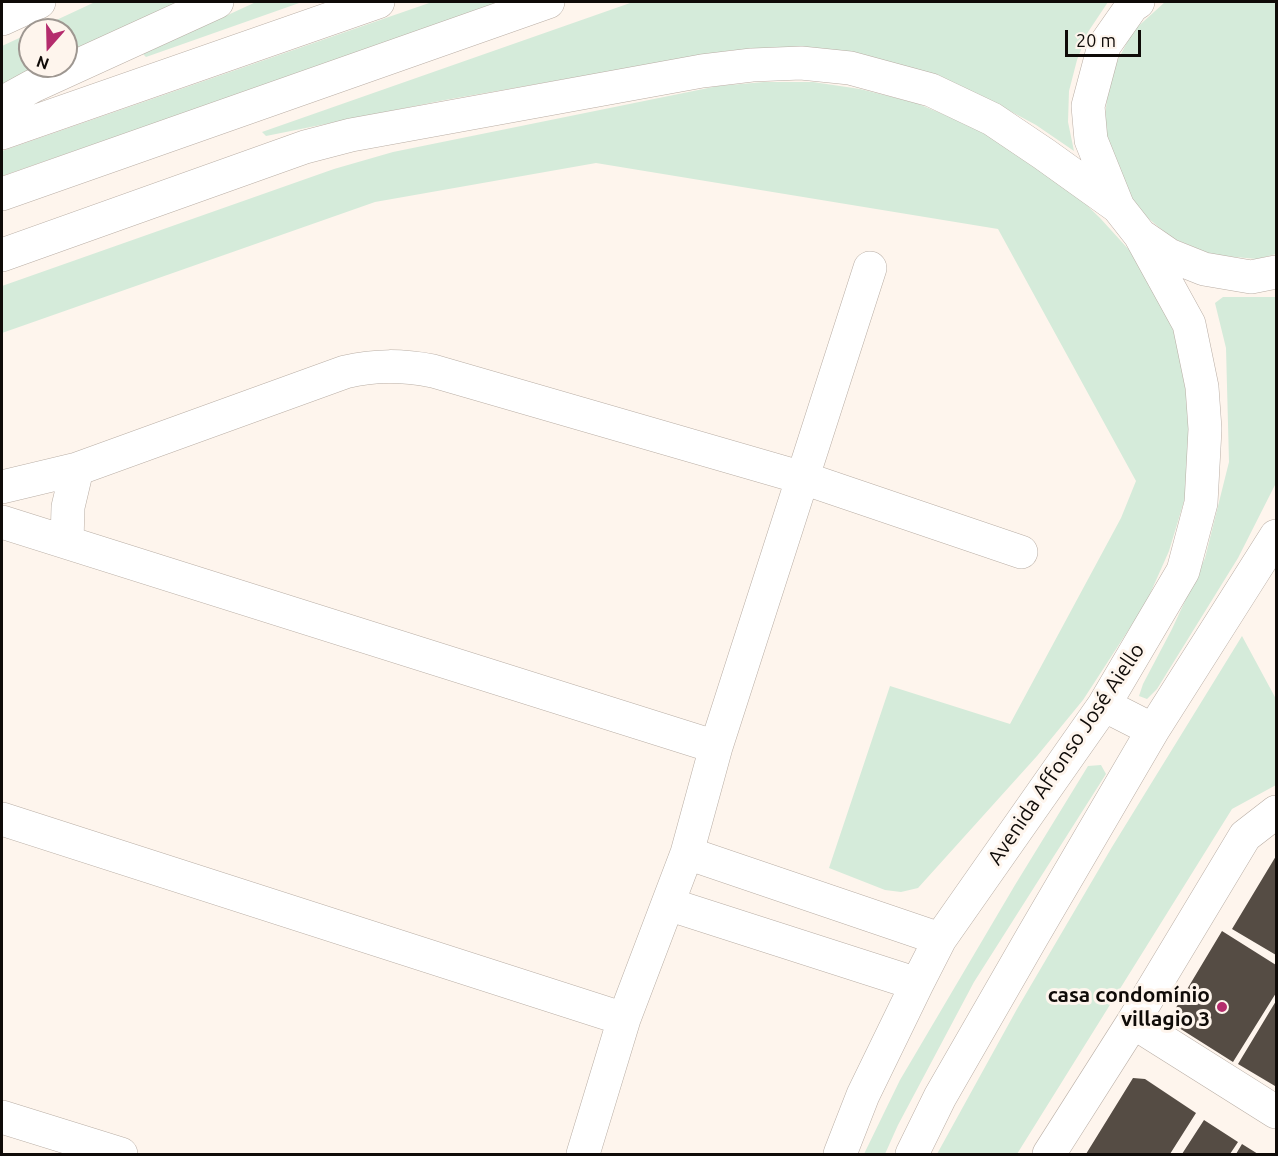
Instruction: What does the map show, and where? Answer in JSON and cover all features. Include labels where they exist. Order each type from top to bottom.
[{"type":"main road","points":[[2,19],[39,2]]},
{"type":"main road","points":[[2,103],[33,86],[217,2]]},
{"type":"main road","points":[[2,133],[378,2]]},
{"type":"main road","points":[[2,194],[549,2]]},
{"type":"main road","points":[[1134,3],[1104,46],[1088,106],[1090,140],[1118,207],[1140,235],[1169,255],[1204,269],[1251,277],[1276,272]]},
{"type":"main road","points":[[2,255],[305,147],[351,135],[702,71],[752,64],[801,63],[850,68],[930,90],[992,119],[1118,207]]},
{"type":"main road","name":"Avenida Affonso José Aiello","points":[[840,1155],[863,1095],[940,939],[1104,705],[1183,571],[1201,503],[1206,429],[1202,387],[1189,324],[1140,235]]},
{"type":"main road","points":[[584,1155],[624,1019],[687,853],[716,747],[870,268]]},
{"type":"main road","points":[[2,487],[77,469],[345,372],[388,365],[433,371],[803,478],[1021,552]]},
{"type":"main road","points":[[67,542],[68,507],[77,469]]},
{"type":"main road","points":[[2,522],[716,747]]},
{"type":"main road","points":[[912,1155],[946,1087],[1153,730],[1276,536]]},
{"type":"main road","points":[[1104,705],[1153,730]]},
{"type":"main road","points":[[1049,1155],[1133,1022],[1245,836],[1276,812]]},
{"type":"main road","points":[[2,819],[624,1019]]},
{"type":"main road","points":[[687,853],[940,939]]},
{"type":"main road","points":[[668,904],[917,984]]},
{"type":"main road","points":[[1133,1022],[1276,1112]]},
{"type":"main road","points":[[2,1116],[121,1155]]},
{"type":"green space","points":[[95,2],[192,2],[78,56],[78,18],[61,18]]},
{"type":"green space","points":[[256,2],[302,2],[146,57],[143,54]]},
{"type":"green space","points":[[432,2],[506,2],[2,176],[2,151]]},
{"type":"green space","points":[[633,2],[1108,2],[1088,32],[1077,60],[1069,91],[1068,122],[1074,151],[1036,125],[997,104],[783,49],[733,50],[445,100],[266,136],[262,132]]},
{"type":"green space","points":[[1165,2],[1276,2],[1276,254],[1257,259],[1213,255],[1172,238],[1138,210],[1115,172],[1104,124],[1110,75],[1133,31]]},
{"type":"green space","points":[[18,39],[18,78],[35,78],[2,94],[2,46]]},
{"type":"green space","points":[[764,82],[813,82],[860,89],[916,103],[998,139],[1067,186],[1131,252],[1154,281],[1186,354],[1191,445],[1185,498],[1169,551],[1146,603],[1083,700],[1037,756],[918,888],[901,892],[885,890],[829,868],[890,686],[1010,724],[1121,518],[1136,481],[998,229],[596,163],[375,202],[2,333],[2,286],[334,169],[393,152],[718,86]]},
{"type":"green space","points":[[1223,297],[1276,297],[1276,483],[1238,558],[1157,689],[1147,699],[1139,696],[1143,684],[1205,558],[1229,462],[1226,348],[1215,303]]},
{"type":"green space","points":[[1242,636],[1276,699],[1276,785],[1232,809],[1017,1154],[937,1154],[1017,1009],[1112,847]]},
{"type":"green space","points":[[1101,765],[1106,774],[974,982],[885,1154],[864,1154],[900,1080],[1015,885],[1088,766]]},
{"type":"building","name":"casa condomínio villagio 3","points":[[1276,856],[1276,955],[1232,929]]},
{"type":"building","name":"casa condomínio villagio 3","points":[[1222,931],[1276,965],[1276,993],[1233,1062],[1168,1021]]},
{"type":"building","name":"casa condomínio villagio 3","points":[[1276,1001],[1276,1083],[1275,1086],[1238,1064]]},
{"type":"building","name":"casa condomínio villagio 3","points":[[1133,1078],[1145,1079],[1196,1113],[1170,1154],[1086,1154]]},
{"type":"building","points":[[1204,1120],[1238,1142],[1230,1154],[1182,1154]]},
{"type":"building","points":[[1242,1144],[1258,1154],[1236,1154]]},
{"type":"place","name":"casa condomínio villagio 3","points":[[1222,1007]]}]
